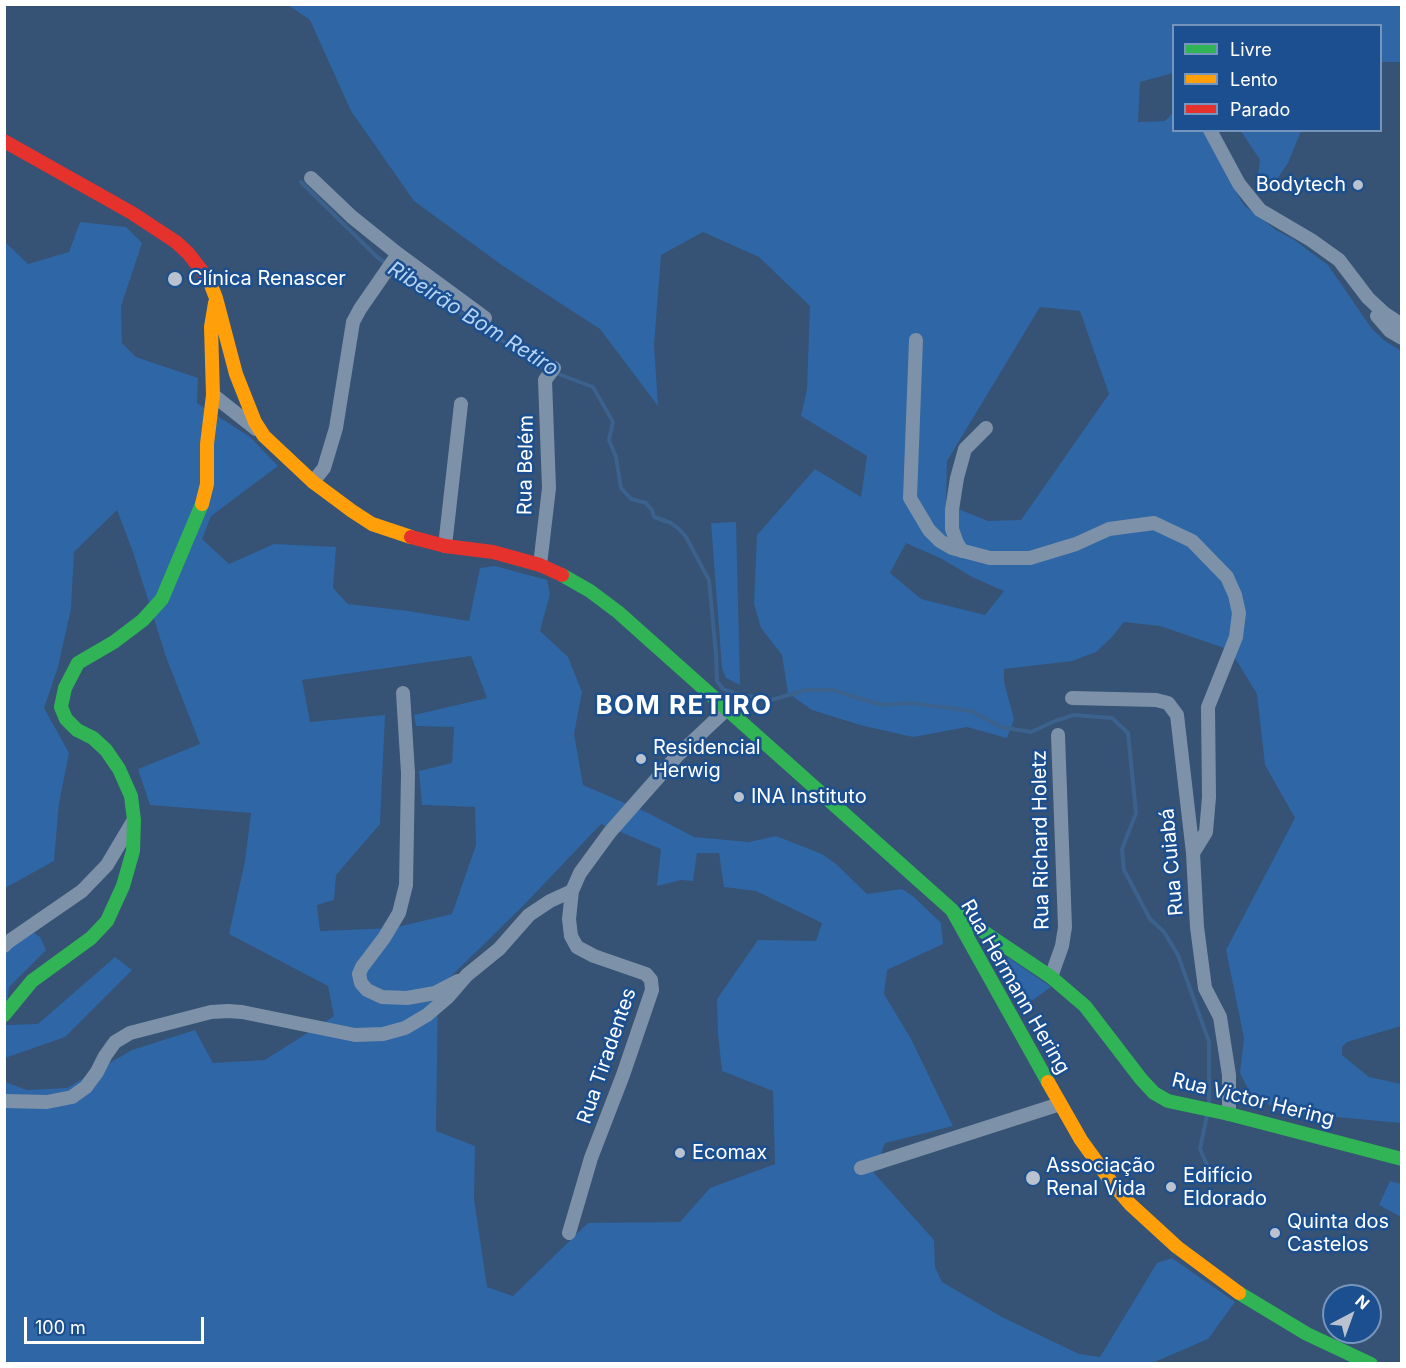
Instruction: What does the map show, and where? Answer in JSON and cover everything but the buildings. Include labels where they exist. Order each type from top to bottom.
[{"type":"street","points":[[1211,132],[1239,184],[1255,205],[1275,221],[1311,240],[1339,260],[1368,298],[1401,325]]},
{"type":"street","name":"Rua Hermann Hering","points":[[4,141],[104,197],[176,242],[199,266],[209,280],[216,298],[243,395],[264,436],[313,482],[372,524],[390,531],[445,546],[493,552],[540,565],[573,580],[618,612],[952,910],[1081,1140],[1112,1184],[1130,1204],[1176,1247],[1223,1283],[1307,1334],[1371,1364]]},
{"type":"street","points":[[311,178],[352,217],[392,262],[485,318]]},
{"type":"street","points":[[313,482],[324,468],[336,428],[353,322],[392,262]]},
{"type":"street","points":[[4,1015],[32,981],[91,938],[107,921],[123,886],[133,851],[134,820],[131,796],[119,769],[106,750],[93,738],[77,730],[66,719],[61,707],[64,688],[78,663],[114,642],[144,620],[162,599],[203,502],[207,484],[207,444],[213,395],[211,327],[216,298]]},
{"type":"street","points":[[1368,298],[1380,321],[1401,338]]},
{"type":"street","points":[[915,340],[910,498],[929,530],[940,541],[962,551],[990,558],[1030,558],[1076,544],[1109,529],[1154,523],[1192,541],[1227,577],[1235,595],[1239,613],[1237,629],[1225,666],[1213,690],[1208,707],[1209,797],[1206,832],[1193,853]]},
{"type":"street","name":"Rua Belém","points":[[540,565],[549,488],[545,380],[554,368]]},
{"type":"street","points":[[213,395],[245,418],[264,436]]},
{"type":"street","points":[[445,546],[461,404]]},
{"type":"street","points":[[962,551],[952,529],[952,510],[957,478],[965,449],[986,428]]},
{"type":"street","points":[[403,693],[409,826],[406,885],[399,913],[362,967],[359,974],[361,983],[367,990],[382,997],[407,999],[435,993],[467,975],[499,949],[529,915],[550,901],[572,891]]},
{"type":"street","name":"Rua Cuiabá","points":[[1072,698],[1156,700],[1168,703],[1177,715],[1193,853],[1197,927],[1205,988],[1220,1017],[1229,1075],[1229,1114]]},
{"type":"street","name":"Rua Tiradentes","points":[[569,1233],[591,1158],[652,990],[651,980],[646,974],[594,956],[577,947],[571,936],[569,919],[572,891],[580,873],[610,832],[677,756],[727,709]]},
{"type":"street","name":"Rua Richard Holetz","points":[[1051,977],[1062,946],[1065,927],[1058,735]]},
{"type":"street","points":[[4,946],[82,891],[107,865],[134,820]]},
{"type":"street","name":"Rua Victor Hering","points":[[952,910],[1051,977],[1085,1006],[1154,1093],[1168,1101],[1229,1114],[1401,1159]]},
{"type":"street","points":[[983,964],[992,954],[1007,947]]},
{"type":"street","points":[[4,1101],[48,1102],[72,1097],[86,1087],[98,1072],[115,1042],[130,1033],[212,1012],[243,1012],[355,1035],[382,1034],[405,1029],[427,1015],[448,997],[467,975]]},
{"type":"street","points":[[861,1168],[1060,1104]]},
{"type":"shaded area","points":[[288,5],[1401,5],[1401,62],[1382,62],[1382,24],[1172,24],[1172,73],[1140,82],[1138,122],[1165,121],[1172,114],[1172,132],[1205,132],[1244,205],[1328,265],[1372,329],[1401,351],[1401,1026],[1347,1042],[1342,1047],[1342,1055],[1369,1077],[1401,1084],[1401,1123],[1282,1112],[1250,1093],[1240,1073],[1244,1038],[1226,950],[1295,818],[1265,765],[1257,694],[1230,650],[1160,626],[1124,622],[1096,652],[1072,661],[1004,669],[1004,682],[1014,719],[1007,738],[967,727],[913,737],[860,725],[812,710],[788,693],[782,655],[761,628],[754,604],[757,535],[815,469],[861,497],[867,456],[801,416],[807,389],[810,306],[759,257],[703,232],[661,255],[654,345],[658,406],[600,329],[503,266],[414,201],[351,111],[310,20]],"holes":[[[1040,307],[1080,311],[1109,394],[1021,520],[988,521],[946,504],[947,461]],[[906,543],[942,559],[972,577],[1004,591],[985,615],[921,599],[890,573]]]},
{"type":"shaded area","points":[[1242,132],[1301,132],[1288,163],[1275,182],[1258,176],[1260,160]]},
{"type":"shaded area","points":[[80,222],[126,227],[142,243],[121,306],[122,343],[136,357],[198,378],[197,403],[250,437],[278,466],[211,516],[202,539],[229,564],[274,544],[336,547],[333,588],[348,604],[469,621],[480,568],[495,566],[547,580],[550,594],[540,631],[568,657],[582,692],[574,734],[583,785],[648,813],[694,837],[749,842],[776,836],[822,854],[836,864],[867,894],[902,889],[914,897],[941,923],[943,944],[887,970],[884,994],[911,1039],[953,1126],[885,1143],[874,1173],[934,1240],[935,1267],[942,1282],[1002,1317],[1079,1354],[1100,1357],[1157,1263],[1172,1258],[1235,1302],[1208,1339],[1150,1364],[5,1363],[5,1082],[27,1090],[67,1088],[132,1050],[195,1030],[213,1063],[265,1060],[334,1016],[328,986],[229,934],[245,861],[251,813],[150,805],[138,769],[200,744],[166,657],[133,552],[117,510],[74,552],[71,609],[58,667],[44,708],[69,753],[59,803],[54,861],[5,888],[4,241],[28,264],[69,252]],"holes":[[[471,656],[487,698],[414,715],[416,726],[454,727],[452,763],[419,771],[422,805],[475,807],[476,845],[452,914],[393,928],[320,931],[317,905],[334,900],[336,875],[380,824],[385,715],[310,722],[302,680]],[[601,824],[661,849],[657,886],[681,880],[693,881],[697,853],[719,853],[724,887],[756,891],[822,923],[816,941],[758,940],[717,999],[722,1071],[773,1091],[775,1164],[710,1188],[680,1222],[588,1223],[513,1296],[487,1287],[474,1199],[475,1146],[436,1131],[438,989],[522,907]]]},
{"type":"shaded area","points":[[736,522],[740,685],[726,678],[722,668],[711,523]]},
{"type":"shaded area","points":[[33,932],[40,937],[46,950],[9,987],[5,1025],[5,955],[11,947]]},
{"type":"shaded area","points":[[115,957],[132,970],[65,1037],[5,1058],[5,1025],[38,1024]]},
{"type":"shaded area","points":[[1003,957],[1009,958],[1051,987],[1023,1007],[1001,965],[1000,960]]},
{"type":"shaded area","points":[[1390,1181],[1401,1184],[1401,1217],[1379,1205]]},
{"type":"waterway","name":"Ribeirão Bom Retiro","points":[[301,182],[377,257],[387,264]]},
{"type":"waterway","name":"Ribeirão Bom Retiro","points":[[393,268],[545,369],[593,387],[613,422],[609,440],[616,457],[621,488],[631,499],[646,503],[654,517],[671,523],[679,529],[686,537],[709,580],[717,681],[723,689],[736,694],[771,700],[806,690],[833,690],[881,705],[911,703],[971,711],[1001,727],[1031,732],[1074,715],[1112,718],[1128,733],[1136,813],[1122,849],[1124,870],[1150,919],[1164,932],[1178,955],[1209,1042],[1209,1105]]},
{"type":"waterway","name":"Ribeirão Bom Retiro","points":[[1207,1115],[1200,1149],[1207,1165]]},
{"type":"traffic: fast","points":[[4,1015],[32,981],[91,938],[107,921],[123,886],[133,851],[134,820],[131,796],[119,769],[106,750],[93,738],[77,730],[66,719],[61,707],[65,688],[78,663],[114,642],[143,620],[162,599],[202,504]]},
{"type":"traffic: fast","points":[[562,575],[590,591],[618,612],[952,910],[1048,1082]]},
{"type":"traffic: fast","points":[[957,914],[1051,977],[1085,1006],[1141,1079],[1154,1093],[1168,1101],[1229,1114],[1402,1159]]},
{"type":"traffic: fast","points":[[1239,1293],[1307,1334],[1371,1364]]},
{"type":"traffic: slow","points":[[209,280],[236,374],[255,422],[264,436],[313,482],[352,511],[372,524],[411,537]]},
{"type":"traffic: slow","points":[[202,504],[207,484],[207,444],[213,395],[211,327],[215,303]]},
{"type":"traffic: slow","points":[[1048,1082],[1081,1140],[1130,1204],[1177,1247],[1239,1293]]},
{"type":"traffic: jam","points":[[4,141],[132,213],[176,242],[188,253],[209,280]]},
{"type":"traffic: jam","points":[[411,537],[445,546],[493,552],[540,565],[562,575]]},
{"type":"place","name":"Bodytech","points":[[1358,185]]},
{"type":"place","name":"Clínica Renascer","points":[[175,279]]},
{"type":"place","name":"Residencial Herwig","points":[[641,759]]},
{"type":"place","name":"INA Instituto","points":[[739,797]]},
{"type":"place","name":"Ecomax","points":[[680,1153]]},
{"type":"place","name":"Associação Renal Vida","points":[[1033,1178]]},
{"type":"place","name":"Edifício Eldorado","points":[[1171,1187]]},
{"type":"place","name":"Quinta dos Castelos","points":[[1275,1233]]},
{"type":"district","name":"BOM RETIRO","points":[[684,706]]}]
